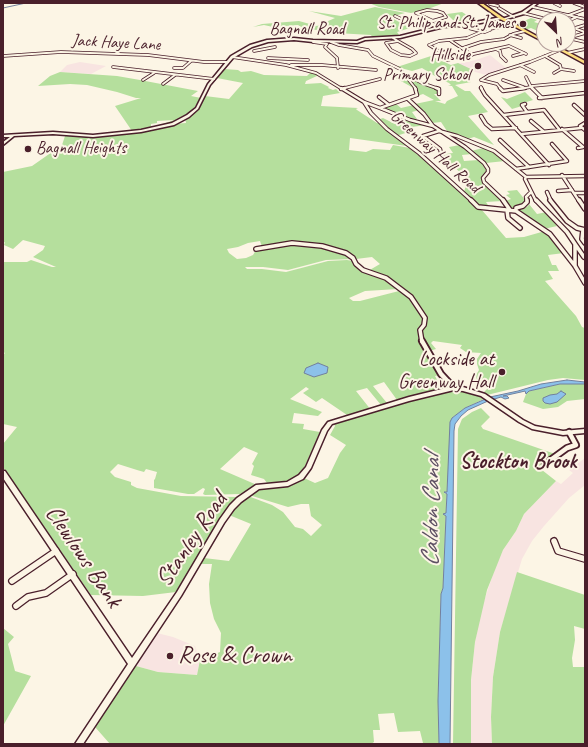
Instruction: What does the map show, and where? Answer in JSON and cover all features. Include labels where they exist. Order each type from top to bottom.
[{"type":"main road","points":[[480,3],[502,18],[536,37]]},
{"type":"main road","points":[[567,53],[585,62]]},
{"type":"street","name":"Bagnall Road","points":[[3,136],[53,134],[94,136],[165,126],[183,119],[194,110],[201,102],[207,88],[232,57],[251,46],[268,41],[288,39],[313,42],[352,43],[365,39],[393,38],[444,26],[514,16],[524,13],[537,3]]},
{"type":"street","points":[[554,3],[560,6]]},
{"type":"street","points":[[574,3],[585,8]]},
{"type":"street","points":[[490,4],[500,7],[514,16]]},
{"type":"street","points":[[533,7],[552,12]]},
{"type":"street","points":[[415,26],[434,21],[443,19],[446,15],[434,10],[416,12],[434,21],[444,26]]},
{"type":"street","points":[[524,13],[536,16]]},
{"type":"street","points":[[395,16],[425,30]]},
{"type":"street","points":[[577,17],[584,18]]},
{"type":"street","points":[[462,21],[466,24]]},
{"type":"street","points":[[457,25],[480,31],[514,25]]},
{"type":"street","points":[[576,28],[585,33]]},
{"type":"street","points":[[442,53],[429,45],[468,38],[480,31]]},
{"type":"street","points":[[463,48],[481,42],[504,39],[510,35],[525,31]]},
{"type":"street","points":[[510,35],[521,38]]},
{"type":"street","points":[[393,38],[399,41],[416,53],[410,56],[401,55],[391,50],[386,43],[399,41]]},
{"type":"street","points":[[268,41],[271,47]]},
{"type":"street","points":[[361,41],[360,45],[363,48]]},
{"type":"street","points":[[451,41],[472,55]]},
{"type":"street","points":[[313,42],[327,44],[325,47],[337,58],[338,68]]},
{"type":"street","points":[[331,42],[339,45],[363,48],[370,52],[373,56],[398,68],[405,74],[422,83],[439,89],[438,94]]},
{"type":"street","points":[[447,60],[507,46],[514,47],[525,53],[512,56]]},
{"type":"street","points":[[254,51],[275,47]]},
{"type":"street","points":[[495,48],[500,51],[501,56],[506,60]]},
{"type":"street","points":[[567,53],[585,49]]},
{"type":"street","name":"Jack Haye Lane","points":[[3,56],[61,52],[152,56],[212,63],[228,62]]},
{"type":"street","points":[[481,80],[493,73],[555,52]]},
{"type":"street","points":[[545,56],[558,62],[560,69]]},
{"type":"street","points":[[232,57],[281,65],[316,73],[340,89],[364,102],[410,120],[433,126]]},
{"type":"street","points":[[268,58],[308,60]]},
{"type":"street","points":[[281,65],[284,59]]},
{"type":"street","points":[[174,68],[183,68],[191,60]]},
{"type":"street","points":[[286,66],[322,65],[338,68],[376,70]]},
{"type":"street","points":[[520,65],[534,72]]},
{"type":"street","points":[[113,67],[214,79]]},
{"type":"street","points":[[555,72],[560,69],[574,71]]},
{"type":"street","points":[[143,80],[154,72]]},
{"type":"street","points":[[380,108],[417,95],[417,92],[405,74]]},
{"type":"street","points":[[163,84],[176,75]]},
{"type":"street","points":[[526,77],[540,98],[585,93]]},
{"type":"street","points":[[340,89],[380,79]]},
{"type":"street","points":[[481,80],[479,82],[485,95],[522,134],[534,150],[549,164]]},
{"type":"street","points":[[481,80],[497,84],[504,91],[531,86],[585,82]]},
{"type":"street","points":[[503,80],[524,88]]},
{"type":"street","points":[[379,97],[388,104]]},
{"type":"street","points":[[408,99],[424,114],[433,126],[465,147],[484,163],[488,172],[483,178],[484,182],[507,204],[509,210],[508,218],[519,226]]},
{"type":"street","name":"Greenway Hall Road","points":[[364,102],[371,113],[386,129],[418,153],[477,206],[481,208],[516,211],[550,234],[575,266],[585,282]]},
{"type":"street","points":[[525,104],[522,105],[527,112]]},
{"type":"street","points":[[574,105],[585,115]]},
{"type":"street","points":[[504,115],[544,110],[548,107]]},
{"type":"street","points":[[544,110],[561,129],[583,147],[578,148]]},
{"type":"street","points":[[481,116],[486,124],[492,129],[516,128]]},
{"type":"street","points":[[531,121],[543,131]]},
{"type":"street","points":[[581,128],[582,124],[585,123]]},
{"type":"street","points":[[522,134],[561,129],[581,128],[585,130]]},
{"type":"street","points":[[442,156],[440,149],[423,136],[439,131],[457,136],[494,151],[526,177],[562,175],[585,176]]},
{"type":"street","points":[[3,144],[14,135]]},
{"type":"street","points":[[500,140],[528,167]]},
{"type":"street","points":[[515,169],[567,161],[552,144]]},
{"type":"street","points":[[562,175],[585,209]]},
{"type":"street","points":[[526,177],[525,179],[537,202],[547,211],[561,228],[567,232],[584,257]]},
{"type":"street","points":[[558,191],[585,194]]},
{"type":"street","points":[[516,211],[516,208],[523,206],[527,202],[526,197],[531,192]]},
{"type":"street","points":[[543,194],[547,193],[551,202],[567,221],[577,228],[584,230],[582,239],[585,243]]},
{"type":"street","points":[[256,249],[292,243],[322,246],[346,253],[353,258],[356,264],[363,270],[386,278],[411,297],[423,314],[425,318],[420,335],[422,342],[441,374],[454,388]]},
{"type":"street","points":[[575,244],[575,266]]},
{"type":"street","name":"Stanley Road","points":[[80,744],[178,594],[222,521],[239,500],[258,487],[288,484],[302,477],[308,468],[325,430],[330,423],[409,399],[454,388],[463,388],[486,397],[491,402],[534,428],[569,432]]},
{"type":"street","points":[[545,464],[567,448],[576,445],[569,432],[585,431]]},
{"type":"street","name":"Clewlows Bank","points":[[3,473],[57,550],[132,663]]},
{"type":"street","points":[[554,541],[558,551],[585,559]]},
{"type":"street","points":[[12,581],[57,550]]},
{"type":"street","points":[[16,606],[28,597],[46,593],[73,574]]},
{"type":"shaded area","name":"Hillside Primary School","points":[[490,55],[506,68],[486,75],[472,71],[467,80],[451,65],[476,60]]},
{"type":"shaded area","points":[[80,62],[106,66],[91,74],[60,72],[67,65]]},
{"type":"shaded area","points":[[585,458],[585,485],[569,498],[544,526],[532,541],[522,559],[500,632],[493,677],[491,717],[492,744],[471,744],[471,680],[475,642],[480,613],[495,568],[503,550],[516,531],[524,514],[556,481],[561,484],[573,473],[569,470]]},
{"type":"shaded area","name":"Rose & Crown","points":[[157,633],[173,637],[195,646],[200,660],[197,675],[158,672],[136,666]]},
{"type":"green space","points":[[369,3],[444,3],[411,13],[379,7]]},
{"type":"green space","points":[[375,7],[405,13],[390,17],[410,28],[397,32],[400,36],[373,38],[371,35],[336,33],[303,28],[298,25],[273,27],[264,25],[253,27],[262,24],[299,21],[317,26],[335,18],[309,11],[341,16]]},
{"type":"green space","points":[[462,12],[473,19],[454,21],[447,14]]},
{"type":"green space","points":[[531,18],[536,20],[534,22],[536,23],[536,30],[531,28],[524,30],[515,25]]},
{"type":"green space","points":[[431,56],[451,65],[458,63],[473,70],[467,80],[471,82],[455,85],[465,91],[470,91],[488,112],[468,116],[494,145],[474,137],[468,139],[447,131],[441,122],[432,123],[415,104],[434,100],[423,94],[417,96],[417,90],[392,76],[390,72],[400,76],[408,74],[413,77],[413,79],[438,89],[438,94],[434,94],[441,101],[435,101],[445,104],[447,101],[458,96],[452,86],[448,86],[451,85],[449,83],[422,68],[412,71],[397,67]]},
{"type":"green space","points":[[224,69],[238,70],[241,72],[251,71],[264,75],[307,76],[311,72],[319,75],[306,81],[305,84],[321,83],[333,90],[336,89],[340,93],[323,96],[321,106],[358,108],[356,109],[377,123],[380,123],[407,146],[350,138],[349,150],[366,152],[373,149],[390,150],[393,145],[410,148],[481,209],[506,238],[524,237],[545,231],[564,253],[548,255],[552,265],[556,265],[559,271],[548,271],[553,279],[545,281],[576,316],[582,327],[585,328],[585,380],[563,378],[548,380],[487,395],[483,393],[490,386],[483,380],[477,382],[476,375],[479,370],[477,359],[481,353],[466,352],[460,348],[462,345],[433,341],[431,343],[436,349],[429,351],[423,340],[422,334],[426,318],[425,314],[413,300],[386,277],[368,271],[380,264],[372,257],[356,259],[353,255],[346,251],[315,243],[298,242],[262,247],[260,241],[227,249],[229,253],[237,259],[246,258],[253,255],[256,250],[291,244],[329,249],[353,259],[326,260],[288,270],[263,267],[245,267],[247,269],[286,272],[328,261],[347,260],[353,261],[360,268],[385,280],[398,289],[365,291],[349,298],[353,301],[360,301],[399,291],[410,299],[423,317],[423,325],[419,331],[420,341],[441,375],[435,376],[442,389],[397,400],[384,382],[373,386],[387,403],[381,405],[367,388],[356,391],[371,410],[347,415],[322,398],[316,402],[303,393],[309,389],[306,387],[290,399],[322,412],[318,416],[294,413],[292,423],[304,424],[303,429],[320,432],[301,475],[289,481],[267,483],[264,479],[251,475],[254,466],[252,464],[258,453],[244,447],[220,469],[257,485],[240,494],[205,495],[203,494],[205,489],[203,488],[194,494],[188,494],[154,488],[154,480],[157,472],[146,469],[144,472],[118,464],[110,472],[115,477],[131,482],[131,485],[137,488],[181,496],[237,497],[219,521],[176,592],[143,596],[91,595],[3,467],[3,444],[17,427],[3,424],[3,355],[5,353],[3,352],[3,262],[27,262],[31,260],[56,267],[33,257],[43,250],[45,246],[23,240],[13,249],[4,245],[3,172],[32,166],[62,145],[65,136],[93,136],[131,133],[152,130],[173,124],[186,123],[185,118],[198,108],[205,96],[229,99],[243,83],[217,78]]},
{"type":"green space","points":[[60,72],[117,76],[140,80],[198,91],[191,96],[201,98],[192,111],[169,124],[157,126],[174,120],[157,121],[157,123],[151,124],[151,127],[132,131],[115,106],[141,98],[87,85],[70,84],[38,86],[50,76]]},
{"type":"green space","points":[[525,92],[533,100],[520,104],[522,106],[512,109],[501,97],[507,99]]},
{"type":"green space","points":[[395,103],[401,108],[414,105],[419,110],[412,112],[417,119],[413,120],[383,108]]},
{"type":"green space","points":[[383,118],[395,124],[410,120],[426,125],[412,127],[412,131],[396,136],[380,119]]},
{"type":"green space","points":[[460,145],[472,154],[462,155],[464,161],[479,160],[483,164],[486,169],[486,173],[482,176],[486,187],[502,201],[486,202],[490,208],[481,208],[464,192],[467,182],[466,178],[447,160],[444,154],[453,153],[449,147]]},
{"type":"green space","points":[[483,148],[495,152],[505,161],[486,163],[471,151]]},
{"type":"green space","points":[[517,190],[526,201],[515,209],[512,209],[505,201],[511,199],[506,195],[510,194],[507,191]]},
{"type":"green space","points":[[529,204],[537,214],[547,212],[557,226],[544,229],[518,211]]},
{"type":"green space","points":[[560,384],[585,384],[585,399],[567,401],[558,407],[543,409],[523,402],[529,391]]},
{"type":"green space","points":[[453,390],[468,392],[484,399],[465,408],[452,418],[447,492],[444,492],[447,494],[446,513],[444,515],[446,515],[443,588],[441,594],[438,701],[439,744],[423,743],[420,731],[398,732],[394,713],[378,714],[380,730],[373,730],[374,742],[371,744],[110,744],[95,727],[136,666],[158,672],[197,675],[200,660],[220,652],[221,633],[214,619],[210,603],[209,584],[212,564],[200,564],[204,558],[229,561],[251,524],[229,515],[242,500],[248,496],[272,505],[283,512],[295,527],[303,529],[311,536],[322,525],[311,516],[309,504],[288,507],[249,495],[252,491],[262,487],[290,485],[304,478],[315,483],[328,478],[340,453],[346,445],[330,435],[335,426],[334,424],[392,406]]},
{"type":"green space","points":[[481,408],[490,417],[481,426],[483,429],[561,456],[542,470],[556,481],[524,514],[516,531],[503,550],[487,590],[475,642],[471,680],[471,744],[453,744],[458,429],[462,419]]},
{"type":"green space","points":[[517,572],[585,595],[585,629],[574,626],[575,640],[572,658],[573,667],[585,667],[585,744],[492,744],[491,717],[493,677],[500,632]]},
{"type":"green space","points":[[3,628],[14,637],[8,644],[15,671],[31,676],[3,726]]},
{"type":"water","points":[[318,363],[328,367],[327,373],[314,377],[304,373],[306,368]]},
{"type":"water","points":[[567,380],[585,382],[585,384],[560,384],[529,391],[526,394],[525,391],[503,396],[507,396],[509,398],[505,399],[501,397],[468,410],[455,424],[450,744],[439,744],[438,701],[441,594],[443,588],[446,516],[443,514],[446,513],[447,494],[444,492],[447,492],[450,422],[452,418],[465,408],[490,397],[541,384]]},
{"type":"water","points":[[561,391],[566,394],[557,402],[550,404],[543,401],[543,398],[557,394]]},
{"type":"waterway","points":[[3,8],[26,3]]},
{"type":"place","name":"St. Philip and St. James","points":[[523,24]]},
{"type":"place","name":"Hillside Primary School","points":[[478,66]]},
{"type":"place","name":"Bagnall Heights","points":[[28,149]]},
{"type":"place","name":"Lockside at Greenway Hall","points":[[502,372]]},
{"type":"place","name":"Rose & Crown","points":[[170,656]]},
{"type":"district","name":"Stockton Brook","points":[[518,462]]},
{"type":"water label","name":"Caldon Canal","points":[[432,511]]}]
